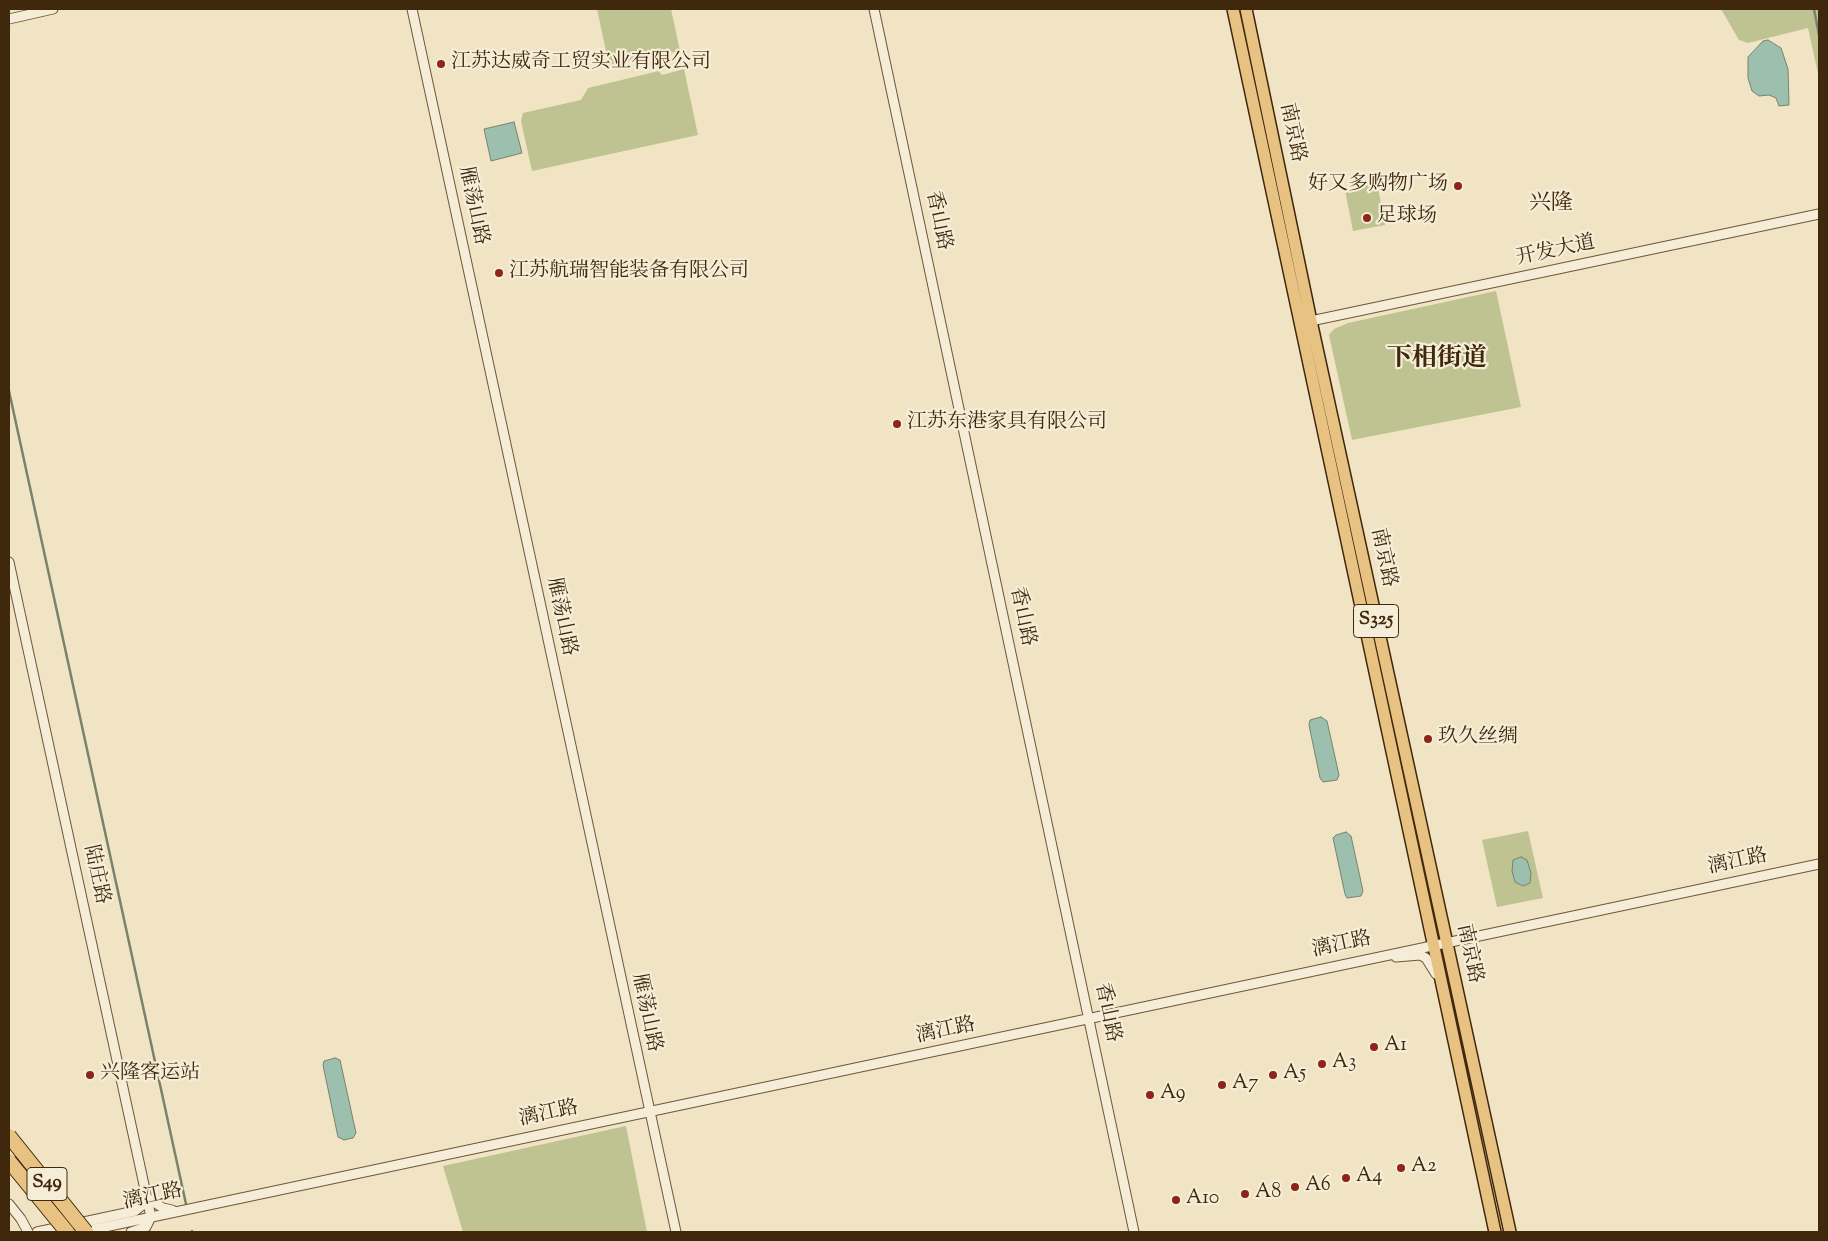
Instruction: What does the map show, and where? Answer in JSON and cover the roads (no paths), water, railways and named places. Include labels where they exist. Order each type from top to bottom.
[{"type":"highway","name":"S49","points":[[9,1136],[86,1232]]},
{"type":"highway","name":"S49","points":[[9,1160],[68,1232]]},
{"type":"main road","name":"南京路","points":[[1233,9],[1306,322],[1510,1232]]},
{"type":"main road","name":"南京路","points":[[1246,9],[1306,322],[1432,944],[1495,1232]]},
{"type":"street","points":[[9,19],[53,9]]},
{"type":"street","name":"雁荡山路","points":[[412,9],[648,1112],[676,1232]]},
{"type":"street","name":"香山路","points":[[874,9],[1134,1232]]},
{"type":"street","name":"开发大道","points":[[1306,322],[1819,214]]},
{"type":"street","name":"陆庄路","points":[[9,562],[151,1217]]},
{"type":"street","name":"漓江路","points":[[79,1232],[1089,1020],[1446,941],[1819,864]]},
{"type":"street","points":[[1359,960],[1420,956],[1431,963],[1442,989]]},
{"type":"street","points":[[37,1232],[135,1211],[144,1204],[146,1196],[163,1208],[180,1210]]},
{"type":"street","points":[[9,1204],[21,1219],[28,1232]]},
{"type":"street","points":[[131,1232],[146,1227],[151,1217]]},
{"type":"waterway","points":[[1814,9],[1819,35]]},
{"type":"waterway","points":[[9,391],[186,1204]]},
{"type":"place","name":"江苏达威奇工贸实业有限公司","points":[[441,64]]},
{"type":"place","name":"好又多购物广场","points":[[1458,186]]},
{"type":"place","name":"足球场","points":[[1367,218]]},
{"type":"place","name":"江苏航瑞智能装备有限公司","points":[[499,273]]},
{"type":"place","name":"江苏东港家具有限公司","points":[[897,424]]},
{"type":"place","name":"玖久丝绸","points":[[1428,739]]},
{"type":"place","name":"A1","points":[[1374,1047]]},
{"type":"place","name":"A3","points":[[1322,1064]]},
{"type":"place","name":"兴隆客运站","points":[[90,1075]]},
{"type":"place","name":"A5","points":[[1273,1075]]},
{"type":"place","name":"A7","points":[[1222,1085]]},
{"type":"place","name":"A9","points":[[1150,1095]]},
{"type":"place","name":"A2","points":[[1401,1168]]},
{"type":"place","name":"A4","points":[[1346,1178]]},
{"type":"place","name":"A6","points":[[1295,1187]]},
{"type":"place","name":"A8","points":[[1245,1194]]},
{"type":"place","name":"A10","points":[[1176,1200]]},
{"type":"district","name":"兴隆","points":[[1551,205]]},
{"type":"district","name":"下相街道","points":[[1437,361]]}]
